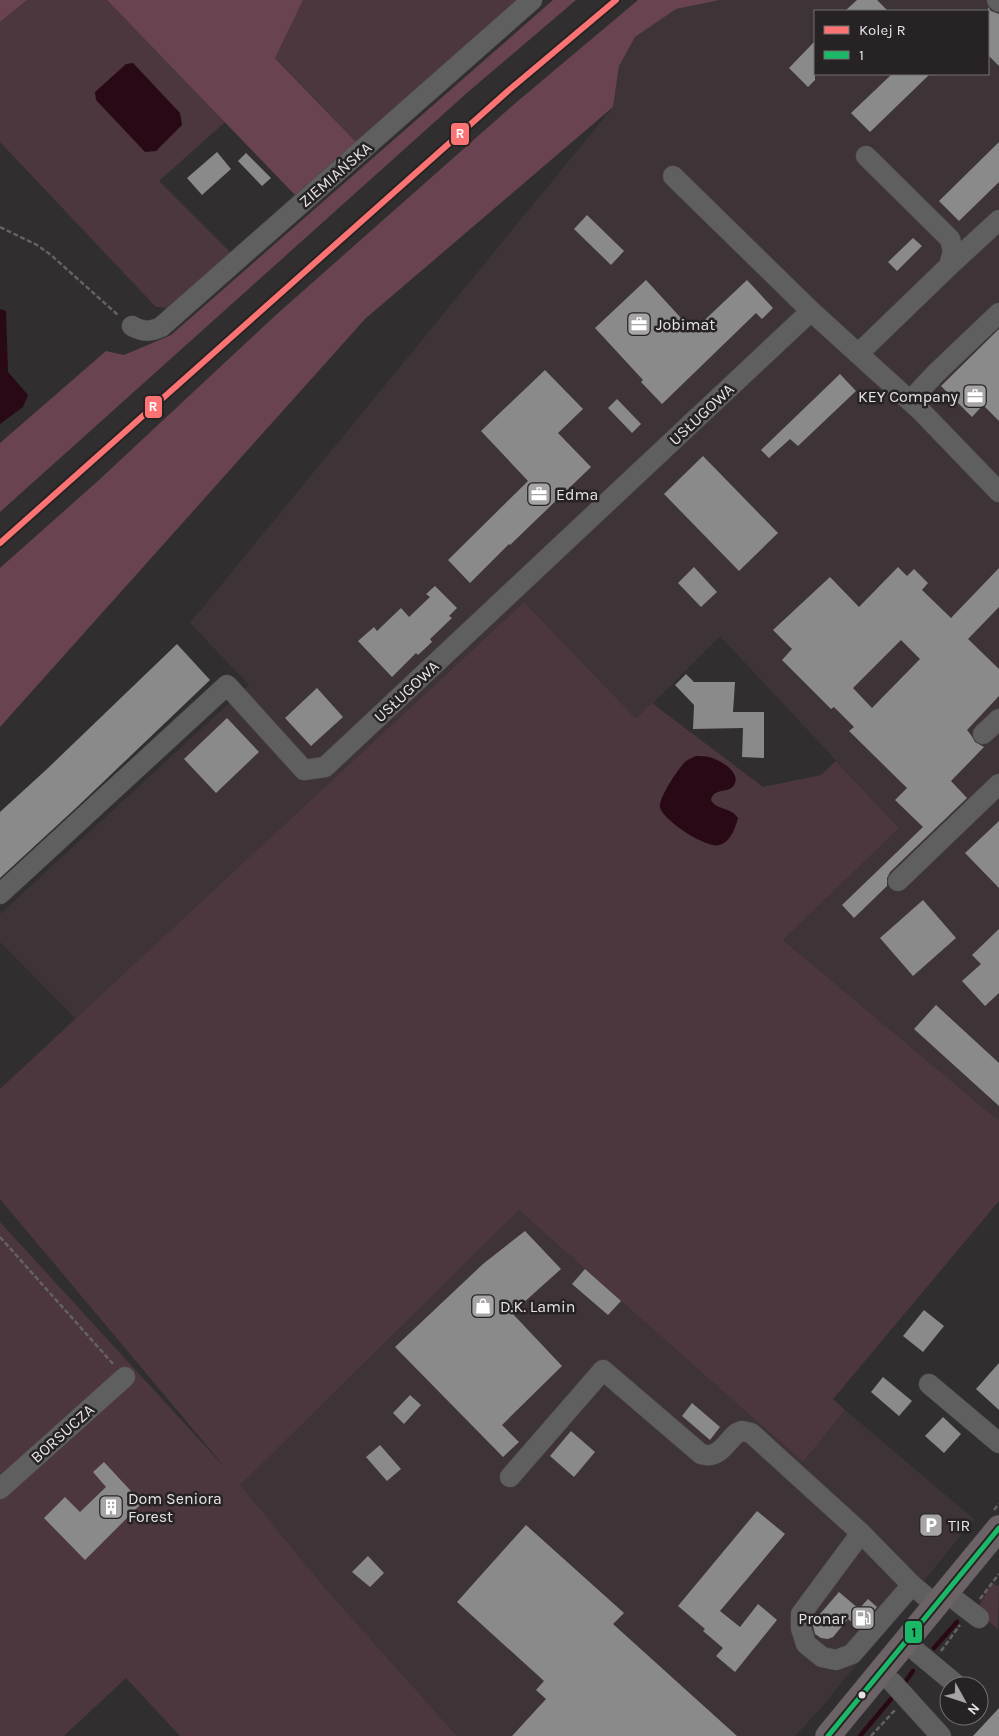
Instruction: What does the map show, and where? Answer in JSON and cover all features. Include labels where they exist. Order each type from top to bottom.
[{"type":"main road","points":[[828,1736],[949,1605],[987,1559],[999,1528]]},
{"type":"main road","points":[[847,1736],[885,1690],[922,1656],[949,1605]]},
{"type":"main road","points":[[885,1690],[888,1674],[936,1613],[949,1605]]},
{"type":"street","name":"ZIEMIAŃSKA","points":[[132,326],[142,331],[161,327],[532,0]]},
{"type":"street","points":[[866,156],[950,239],[953,251],[949,266]]},
{"type":"street","points":[[673,176],[811,310],[910,402],[999,492]]},
{"type":"street","points":[[858,354],[999,220]]},
{"type":"street","name":"USŁUGOWA","points":[[0,894],[227,685],[304,770],[325,767],[811,310]]},
{"type":"street","points":[[910,402],[935,374],[999,313]]},
{"type":"street","points":[[983,734],[999,719]]},
{"type":"street","points":[[898,881],[999,784]]},
{"type":"street","points":[[510,1477],[603,1370],[701,1454],[716,1454],[737,1433],[742,1431],[752,1433],[860,1533],[912,1585],[949,1605],[979,1618]]},
{"type":"street","name":"BORSUCZA","points":[[0,1489],[125,1377]]},
{"type":"street","points":[[929,1384],[999,1443]]},
{"type":"street","points":[[860,1533],[801,1614],[800,1628],[806,1644],[822,1657],[836,1660],[852,1654],[912,1585]]},
{"type":"street","points":[[922,1656],[946,1676]]},
{"type":"street","points":[[922,1656],[930,1674],[939,1683]]},
{"type":"street","points":[[885,1690],[941,1736]]},
{"type":"path","points":[[0,227],[38,245],[119,317],[132,326]]},
{"type":"path","points":[[0,1237],[125,1377]]},
{"type":"shaded area","points":[[0,0],[27,0],[0,22]]},
{"type":"shaded area","points":[[27,0],[107,0],[225,122],[159,181],[231,253],[171,308],[156,307],[0,142],[0,22]]},
{"type":"shaded area","points":[[107,0],[303,0],[275,58],[356,142],[295,195]]},
{"type":"shaded area","points":[[303,0],[518,0],[356,142],[275,57]]},
{"type":"shaded area","points":[[553,0],[576,0],[468,92],[0,512],[0,443],[106,351],[124,355],[171,335]]},
{"type":"shaded area","points":[[638,0],[720,0],[676,9],[635,37],[619,66],[613,107],[365,319],[0,727],[0,568],[99,480],[277,314],[512,106]]},
{"type":"shaded area","points":[[720,0],[999,0],[999,1121],[783,940],[899,828],[720,636],[636,720],[524,602],[76,1019],[0,942],[0,914],[249,685],[190,623],[613,107],[619,66],[635,37],[676,9]]},
{"type":"shaded area","points":[[133,63],[180,113],[182,125],[156,151],[145,152],[96,100],[95,92],[126,64]]},
{"type":"shaded area","points":[[0,309],[6,311],[8,372],[28,395],[23,407],[0,424]]},
{"type":"shaded area","points":[[524,602],[636,719],[652,703],[763,787],[821,775],[836,761],[899,828],[783,940],[999,1121],[999,1201],[833,1399],[845,1410],[803,1462],[519,1210],[240,1485],[325,1588],[457,1736],[180,1736],[126,1678],[64,1736],[0,1736],[0,1222],[228,1471],[0,1199],[0,1089]]},
{"type":"shaded area","points":[[696,756],[718,760],[731,770],[736,779],[733,787],[715,793],[711,800],[717,806],[735,814],[738,818],[734,830],[727,841],[719,845],[705,843],[676,826],[668,819],[660,807],[662,797],[679,770],[686,761]]},
{"type":"shaded area","points":[[519,1209],[803,1462],[845,1410],[974,1519],[822,1707],[795,1736],[457,1736],[325,1588],[239,1485]]},
{"type":"shaded area","points":[[992,1583],[998,1586],[999,1584],[998,1629],[976,1611]]},
{"type":"building","points":[[857,0],[877,0],[887,10],[846,10]]},
{"type":"building","points":[[988,7],[991,11],[999,14],[999,66],[989,56]]},
{"type":"building","points":[[814,42],[815,80],[808,87],[789,68]]},
{"type":"building","points":[[891,75],[929,75],[870,132],[851,113]]},
{"type":"building","points":[[999,142],[999,182],[959,221],[939,201]]},
{"type":"building","points":[[217,152],[231,169],[202,195],[187,178]]},
{"type":"building","points":[[246,153],[271,178],[262,186],[238,161]]},
{"type":"building","points":[[587,215],[624,251],[611,265],[574,229]]},
{"type":"building","points":[[913,238],[922,246],[897,271],[888,262]]},
{"type":"building","points":[[646,280],[693,331],[747,280],[773,308],[762,319],[756,313],[662,404],[641,382],[643,380],[595,328]]},
{"type":"building","name":"KEY Company","points":[[999,329],[999,421],[983,405],[972,417],[941,386]]},
{"type":"building","points":[[545,370],[583,409],[558,433],[591,467],[470,583],[448,560],[528,481],[481,431]]},
{"type":"building","points":[[840,374],[856,391],[798,446],[790,439],[769,458],[761,450]]},
{"type":"building","points":[[617,399],[641,424],[632,433],[608,408]]},
{"type":"building","points":[[703,456],[778,533],[739,571],[664,494]]},
{"type":"building","points":[[694,567],[717,592],[701,607],[678,583]]},
{"type":"building","points":[[898,567],[907,576],[914,569],[928,583],[922,590],[951,618],[999,568],[999,607],[968,639],[999,669],[999,696],[967,730],[975,742],[984,747],[951,781],[967,798],[890,872],[887,878],[887,886],[854,918],[842,905],[923,827],[895,800],[907,788],[849,731],[854,727],[834,707],[831,709],[782,660],[792,649],[773,630],[830,577],[859,607]],"holes":[[[901,640],[920,659],[872,708],[853,688]]]},
{"type":"building","points":[[435,586],[457,608],[449,616],[452,618],[430,639],[432,642],[418,655],[416,653],[392,677],[358,641],[374,627],[377,631],[401,608],[409,617],[430,597],[426,594]]},
{"type":"building","points":[[177,644],[210,680],[0,878],[0,812]]},
{"type":"building","points":[[686,674],[694,682],[735,682],[733,712],[764,712],[764,758],[742,757],[743,728],[693,729],[694,705],[675,685]]},
{"type":"building","points":[[317,688],[343,717],[311,746],[285,718]]},
{"type":"building","points":[[227,718],[259,752],[216,793],[184,759]]},
{"type":"building","points":[[999,821],[999,888],[965,853]]},
{"type":"building","points":[[923,900],[956,938],[913,976],[880,938]]},
{"type":"building","points":[[999,929],[999,993],[985,1006],[962,981],[981,964],[972,955]]},
{"type":"building","points":[[936,1005],[999,1063],[999,1106],[914,1029]]},
{"type":"building","points":[[525,1231],[561,1269],[512,1313],[562,1366],[502,1425],[519,1442],[503,1457],[395,1347],[483,1264]]},
{"type":"building","points":[[585,1269],[621,1301],[608,1315],[572,1284]]},
{"type":"building","points":[[924,1310],[944,1326],[923,1352],[903,1336]]},
{"type":"building","points":[[999,1363],[999,1410],[976,1389]]},
{"type":"building","points":[[883,1377],[912,1401],[899,1416],[871,1392]]},
{"type":"building","points":[[410,1395],[421,1405],[404,1424],[393,1413]]},
{"type":"building","points":[[692,1403],[720,1427],[710,1440],[682,1416]]},
{"type":"building","points":[[943,1417],[961,1434],[944,1453],[925,1436]]},
{"type":"building","points":[[571,1431],[595,1452],[574,1477],[550,1456]]},
{"type":"building","points":[[380,1445],[401,1469],[387,1481],[366,1457]]},
{"type":"building","name":"Dom Seniora Forest","points":[[104,1462],[142,1503],[85,1560],[44,1518],[65,1497],[80,1512],[106,1487],[93,1472]]},
{"type":"building","points":[[757,1511],[785,1534],[720,1611],[740,1627],[758,1604],[777,1620],[735,1672],[716,1656],[723,1648],[703,1631],[705,1629],[678,1606]]},
{"type":"building","points":[[526,1525],[624,1613],[613,1624],[737,1736],[512,1736],[546,1699],[536,1690],[544,1681],[457,1602]]},
{"type":"building","points":[[368,1556],[384,1573],[370,1587],[352,1572]]},
{"type":"building","points":[[839,1592],[859,1609],[868,1599],[877,1607],[859,1628],[848,1619],[833,1637],[828,1639],[821,1638],[815,1634],[814,1621]]},
{"type":"building","points":[[999,1708],[999,1736],[973,1736],[982,1726],[989,1726],[989,1719]]},
{"type":"waterway","points":[[934,1648],[957,1622]]},
{"type":"waterway","points":[[903,1685],[913,1671]]},
{"type":"waterway","points":[[860,1736],[891,1699]]},
{"type":"rail line","name":"R","points":[[0,543],[509,90],[616,0]]},
{"type":"transit line","name":"1","points":[[828,1736],[999,1528]]},
{"type":"place","name":"Jobimat","points":[[639,324]]},
{"type":"place","name":"KEY Company","points":[[975,396]]},
{"type":"place","name":"Edma","points":[[539,494]]},
{"type":"place","name":"D.K. Lamin","points":[[483,1306]]},
{"type":"place","name":"Dom Seniora Forest","points":[[111,1507]]},
{"type":"place","name":"TIR","points":[[931,1525]]},
{"type":"place","name":"Pronar","points":[[863,1618]]}]
